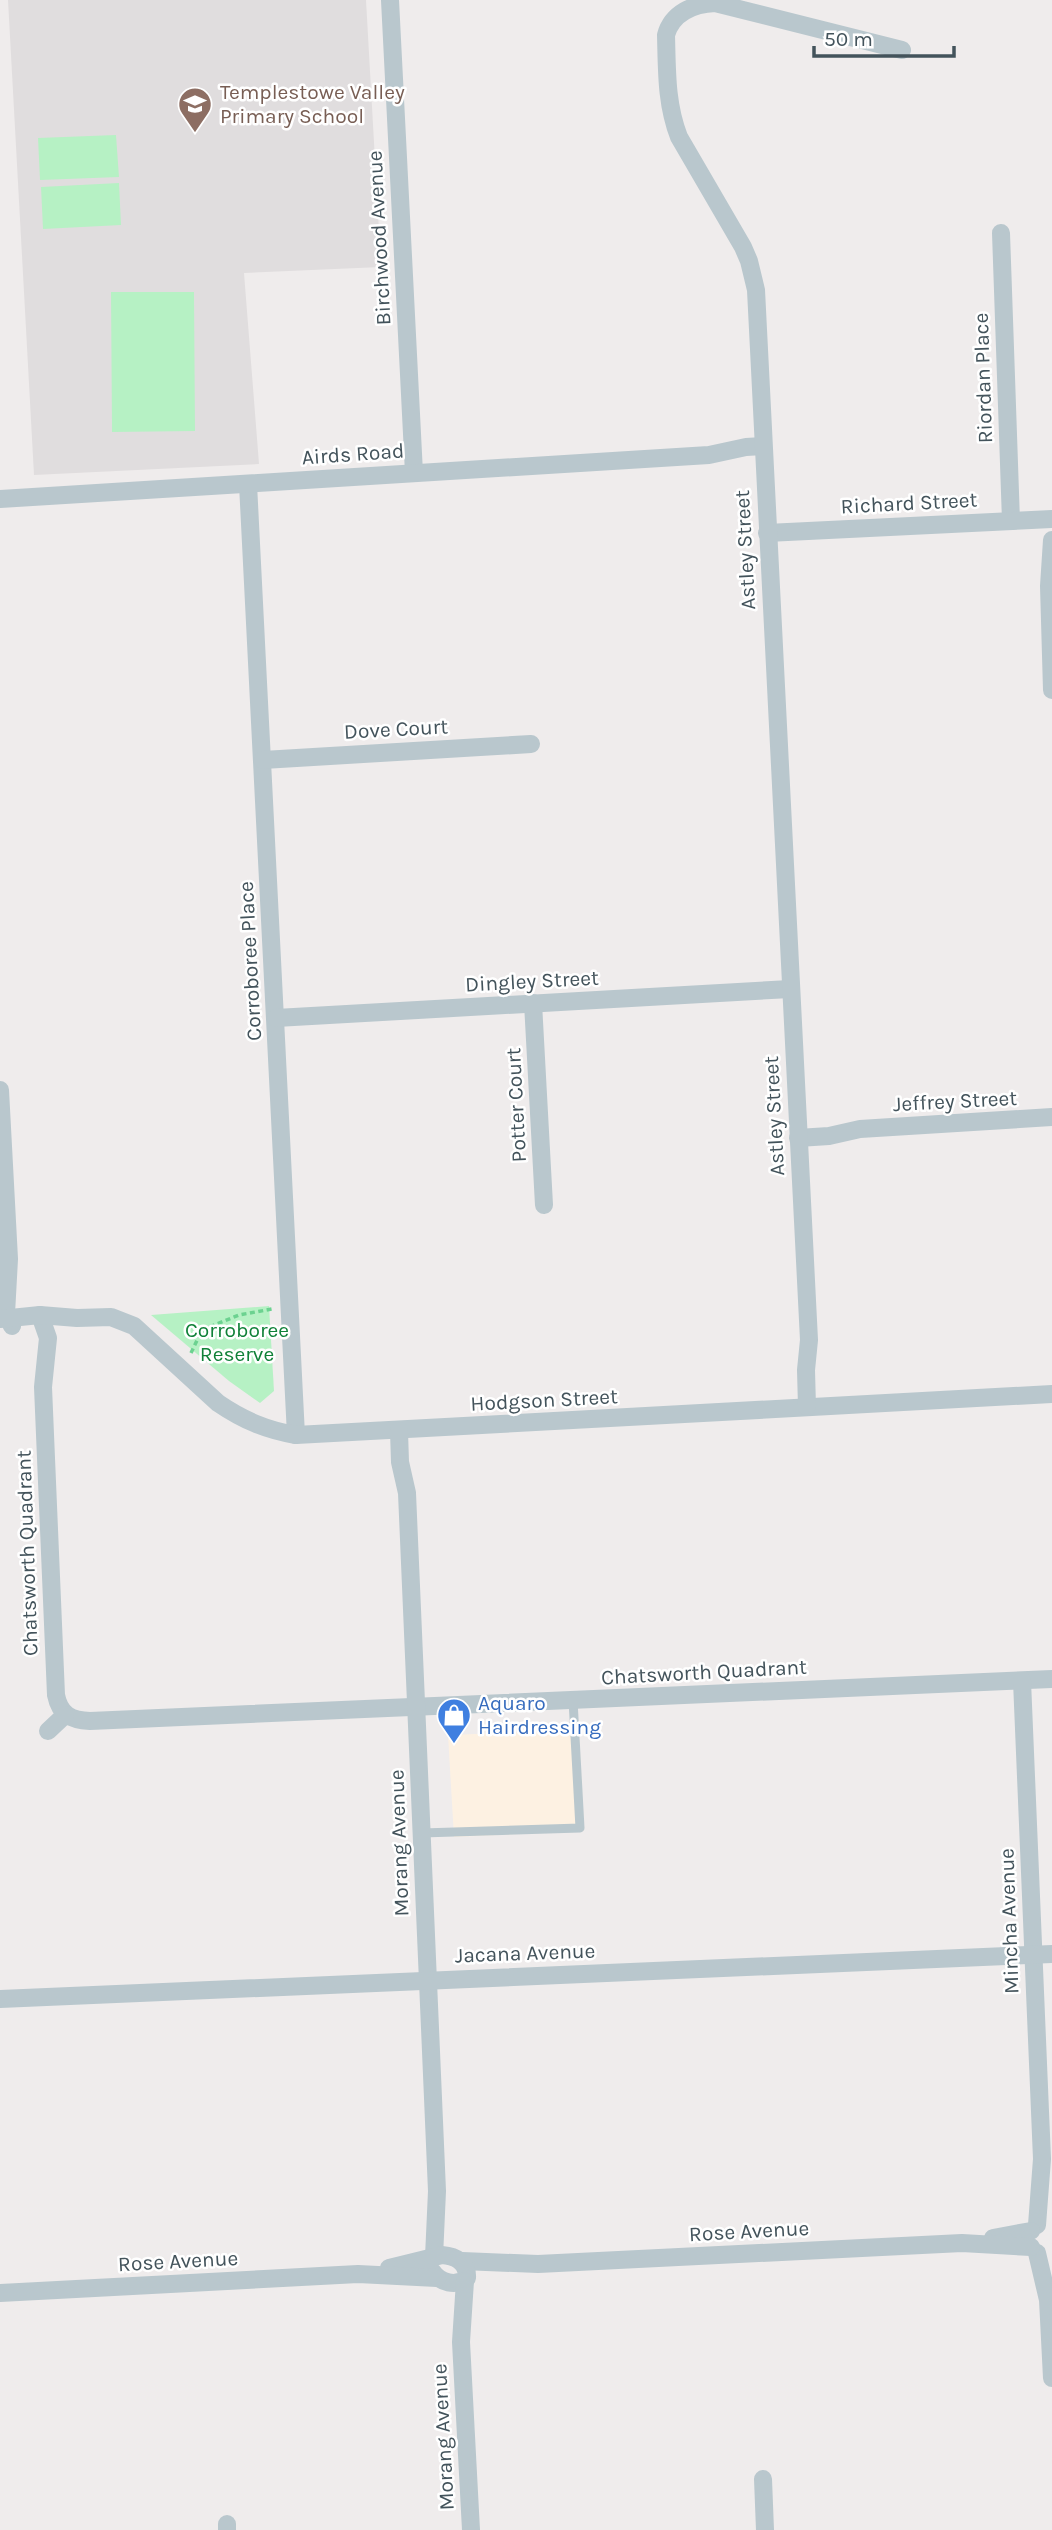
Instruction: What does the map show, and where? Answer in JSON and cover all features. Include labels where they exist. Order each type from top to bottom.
[{"type":"street","name":"Birchwood Avenue","points":[[390,0],[414,473]]},
{"type":"street","name":"Astley Street","points":[[813,1407],[816,1369],[809,1340],[753,275],[743,247],[673,122],[668,88],[666,35],[673,19],[684,11],[715,3],[902,50]]},
{"type":"street","name":"Riordan Place","points":[[1001,233],[1011,521]]},
{"type":"street","name":"Airds Road","points":[[0,499],[709,455],[746,459],[763,452]]},
{"type":"street","name":"Corroboree Place","points":[[248,484],[296,1435]]},
{"type":"street","name":"Richard Street","points":[[767,533],[1046,520]]},
{"type":"street","points":[[1046,520],[1052,690]]},
{"type":"street","points":[[1049,586],[1052,540]]},
{"type":"street","name":"Dove Court","points":[[263,760],[531,744]]},
{"type":"street","name":"Dingley Street","points":[[276,1018],[790,989]]},
{"type":"street","name":"Potter Court","points":[[533,1003],[544,1205]]},
{"type":"street","points":[[0,1090],[9,1259],[5,1300],[8,1320]]},
{"type":"street","name":"Jeffrey Street","points":[[798,1132],[829,1125],[860,1129],[1052,1118]]},
{"type":"street","name":"Hodgson Street","points":[[8,1320],[40,1322],[111,1317],[127,1321],[218,1403],[261,1427],[296,1435],[1052,1394]]},
{"type":"street","name":"Chatsworth Quadrant","points":[[40,1322],[47,1338],[43,1387],[56,1695],[65,1715],[71,1718],[90,1721],[1052,1679]]},
{"type":"street","name":"Morang Avenue","points":[[405,1431],[411,1461],[407,1493],[437,2191],[461,2342],[471,2530]]},
{"type":"street","name":"Mincha Avenue","points":[[1022,1681],[1043,1954],[1040,2239],[1048,2300],[1052,2378]]},
{"type":"street","points":[[48,1731],[65,1715]]},
{"type":"street","name":"Jacana Avenue","points":[[0,1999],[1043,1954]]},
{"type":"street","name":"Mincha Avenue","points":[[1042,2159],[1052,2213]]},
{"type":"street","name":"Rose Avenue","points":[[0,2292],[1040,2239]]},
{"type":"street","name":"Mincha Avenue","points":[[1048,2300],[1052,2274]]},
{"type":"street","points":[[763,2479],[765,2530]]},
{"type":"lane","points":[[422,1833],[580,1828],[573,1700]]},
{"type":"path","points":[[191,1353],[202,1330],[239,1315],[272,1309]]},
{"type":"shaded area","name":"Templestowe Valley Primary School","points":[[8,0],[366,0],[381,267],[244,273],[259,464],[34,475]]},
{"type":"shaded area","points":[[579,1730],[584,1831],[454,1837],[448,1735]]},
{"type":"green space","points":[[116,135],[119,177],[40,180],[38,138]]},
{"type":"green space","points":[[119,183],[121,225],[43,229],[41,187]]},
{"type":"green space","points":[[111,292],[194,292],[195,431],[112,432]]},
{"type":"green space","name":"Corroboree Reserve","points":[[269,1306],[274,1391],[260,1403],[229,1381],[151,1315]]},
{"type":"place","name":"Templestowe Valley Primary School","points":[[195,134]]},
{"type":"place","name":"Aquaro Hairdressing","points":[[454,1745]]}]
